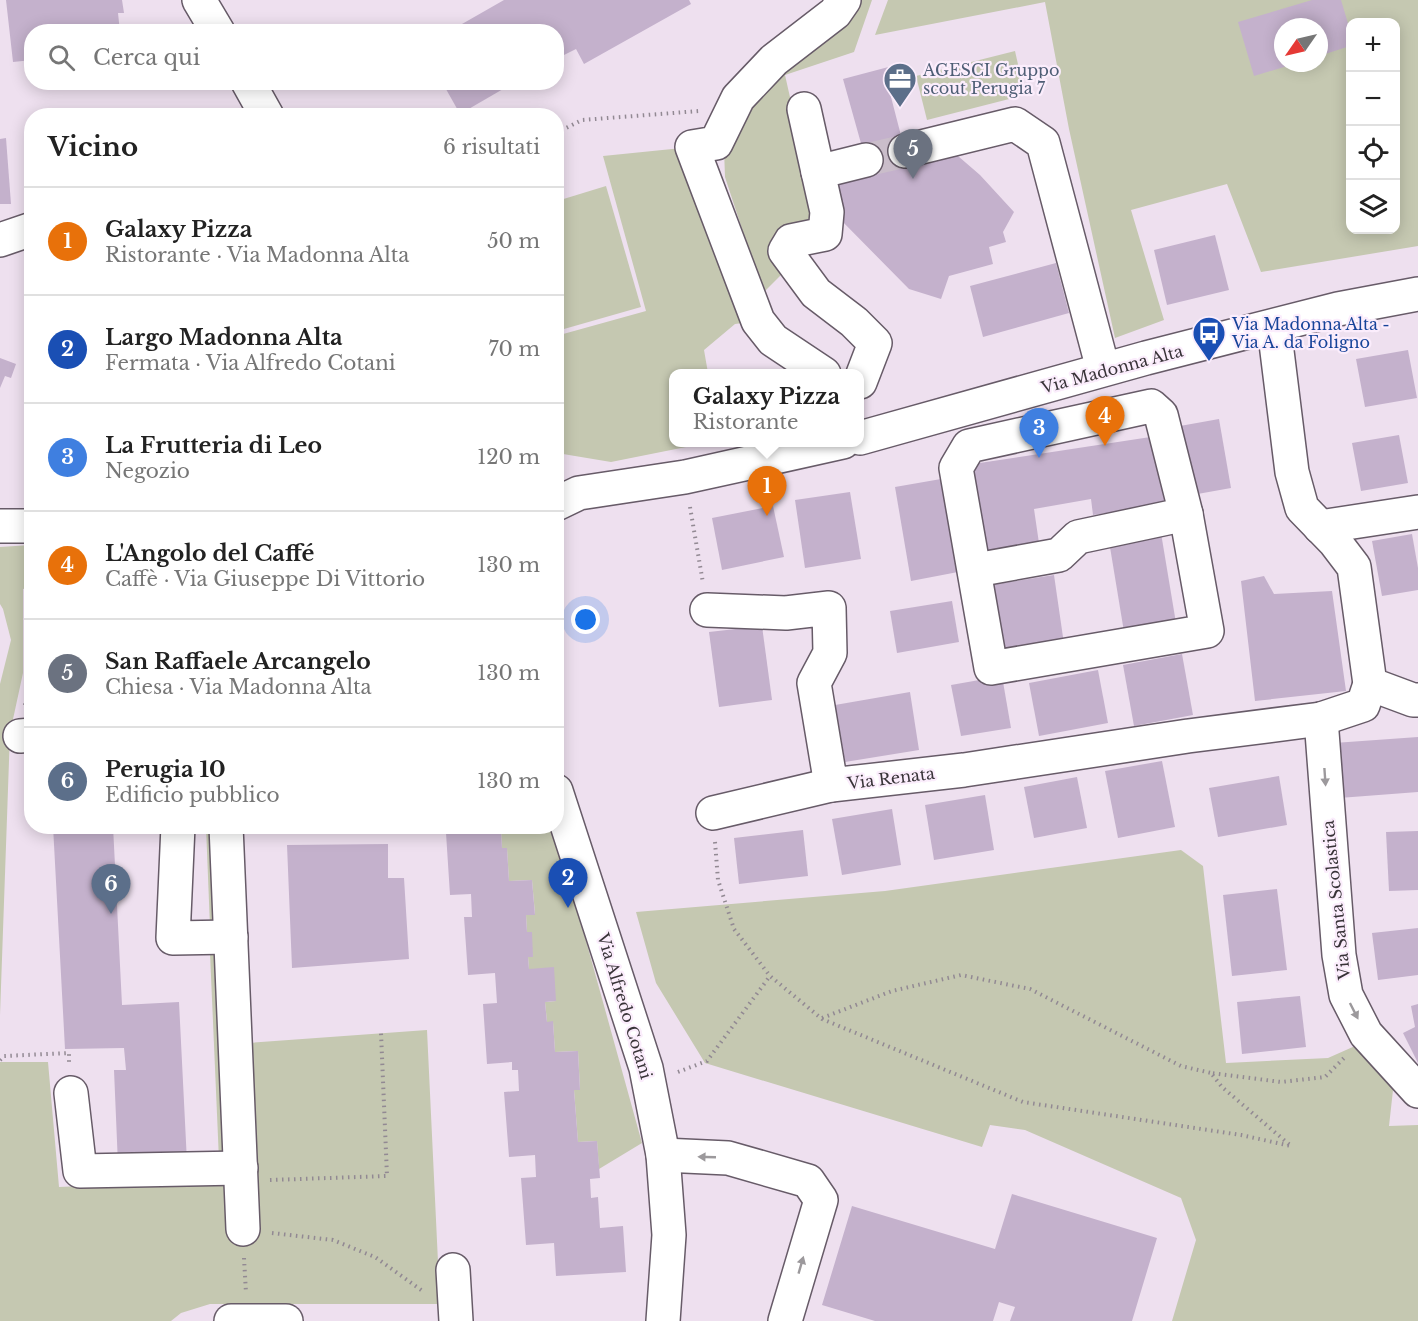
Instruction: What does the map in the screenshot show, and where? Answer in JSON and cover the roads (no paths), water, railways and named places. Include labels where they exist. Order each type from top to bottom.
[{"type":"street","points":[[199,0],[213,24]]},
{"type":"street","points":[[816,369],[773,340],[758,321],[692,147],[716,142],[738,98],[774,60],[835,13],[844,0]]},
{"type":"street","points":[[252,90],[263,108]]},
{"type":"street","points":[[804,109],[826,212],[825,234],[791,241],[784,252],[816,293],[854,322],[875,343],[864,372]]},
{"type":"street","points":[[906,151],[1015,124],[1043,143],[1102,369]]},
{"type":"street","points":[[818,172],[866,160]]},
{"type":"street","points":[[0,240],[24,232]]},
{"type":"street","name":"Via Madonna Alta","points":[[864,417],[869,435],[1102,369],[1275,327],[1338,309],[1418,294]]},
{"type":"street","points":[[1275,327],[1292,472],[1302,508],[1335,542],[1354,567],[1371,641],[1370,684],[1418,700]]},
{"type":"street","points":[[1066,381],[1072,424]]},
{"type":"street","points":[[1151,406],[1161,415],[1186,514],[1207,631],[991,668],[976,570],[956,468],[969,446],[1151,406]]},
{"type":"street","points":[[564,495],[685,477],[820,447]]},
{"type":"street","points":[[1320,527],[1418,512]]},
{"type":"street","points":[[976,570],[1059,555],[1078,537],[1186,514]]},
{"type":"street","points":[[0,526],[24,525]]},
{"type":"street","name":"Via Renata","points":[[708,610],[786,612],[829,608],[830,653],[814,683],[831,785],[964,770],[1321,719],[1363,705],[1370,684]]},
{"type":"street","name":"Via Santa Scolastica","points":[[1321,719],[1339,955],[1346,995],[1366,1034],[1418,1091]]},
{"type":"street","points":[[712,813],[831,785]]},
{"type":"street","name":"Via Alfredo Cotani","points":[[564,816],[649,1082],[663,1155],[669,1235],[663,1321]]},
{"type":"street","points":[[178,834],[173,938],[231,937]]},
{"type":"street","points":[[226,834],[243,1229]]},
{"type":"street","points":[[72,1093],[80,1171],[241,1175]]},
{"type":"street","points":[[663,1155],[728,1158],[808,1181],[821,1200],[785,1321]]},
{"type":"street","points":[[453,1270],[456,1321]]},
{"type":"street","points":[[231,1321],[286,1321]]},
{"type":"street","points":[[655,1321],[663,1321]]},
{"type":"tunnel","points":[[866,160],[905,151]]},
{"type":"place","name":"AGESCI Gruppo scout Perugia 7","points":[[900,108]]},
{"type":"place","name":"San Raffaele Arcangelo","points":[[913,179]]},
{"type":"place","name":"Via Madonna Alta - Via A. da Foligno","points":[[1209,362]]},
{"type":"place","name":"L'Angolo del Caffé","points":[[1105,446]]},
{"type":"place","name":"La Frutteria di Leo","points":[[1039,458]]},
{"type":"place","name":"Galaxy Pizza","points":[[767,516]]},
{"type":"place","name":"Largo Madonna Alta","points":[[568,908]]},
{"type":"place","name":"Perugia 10","points":[[111,914]]}]
